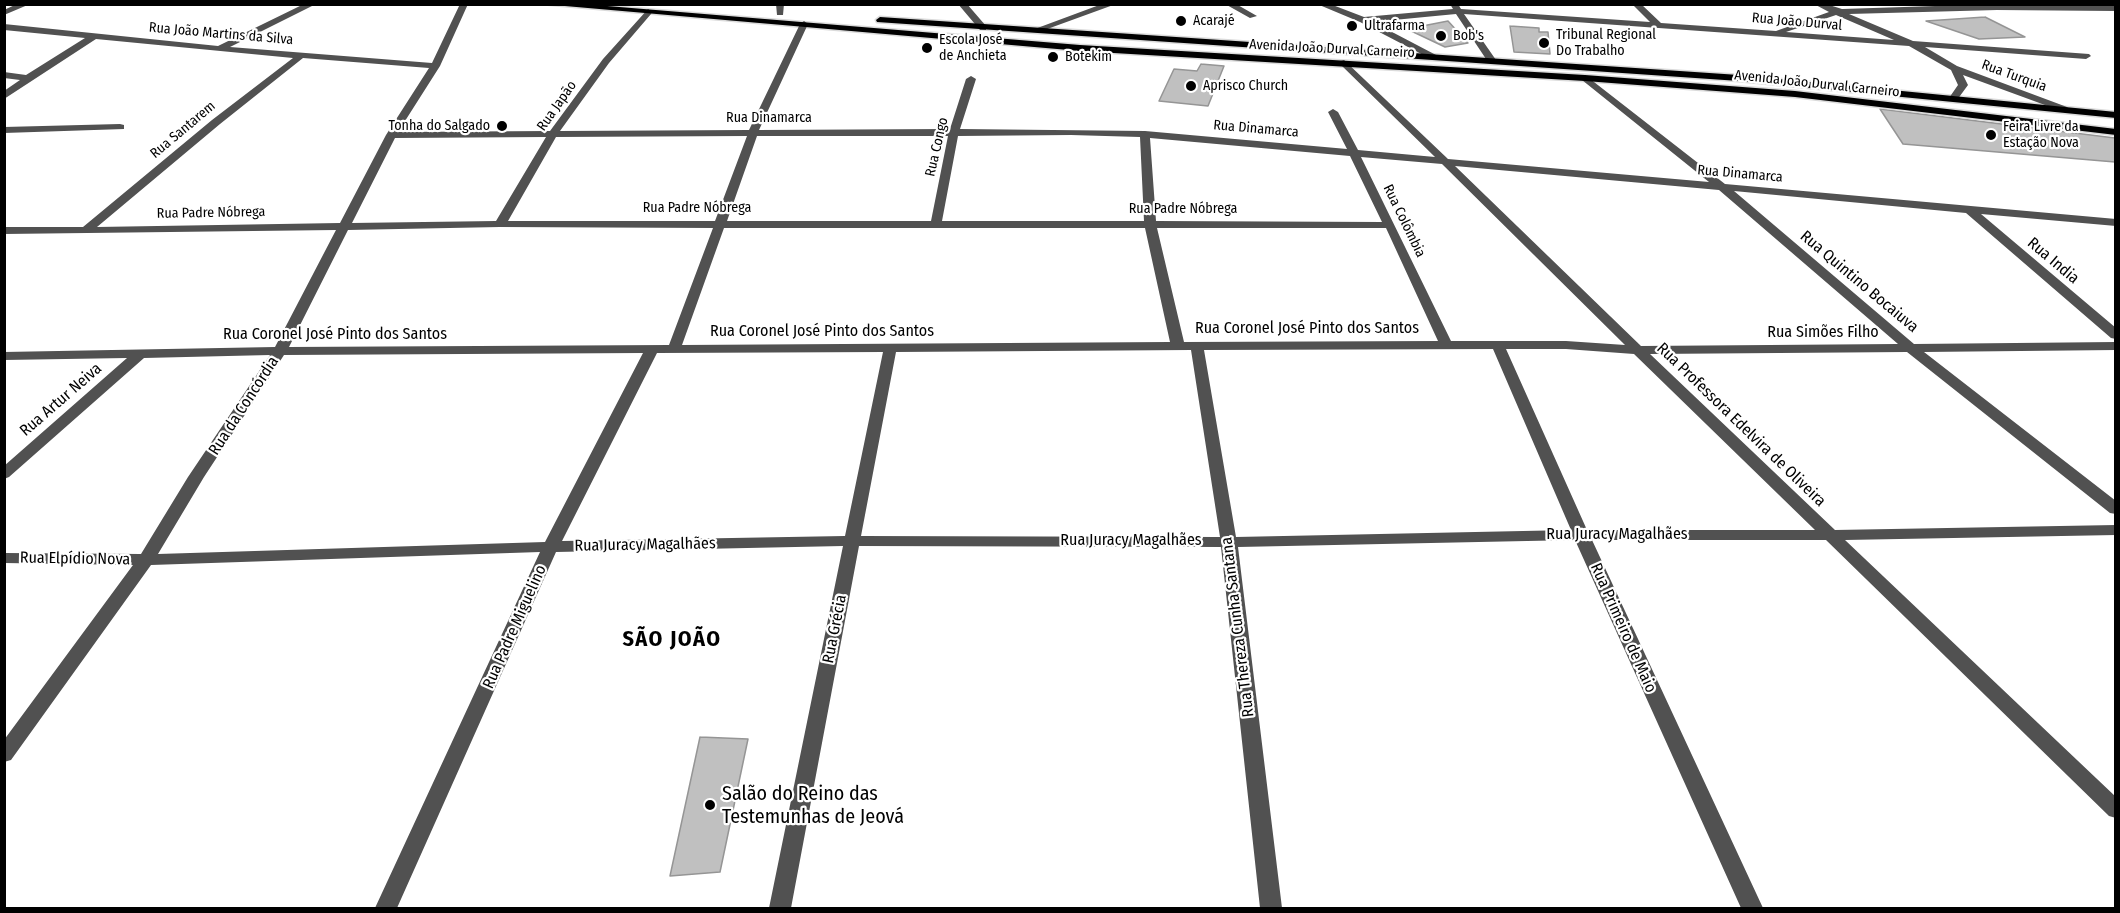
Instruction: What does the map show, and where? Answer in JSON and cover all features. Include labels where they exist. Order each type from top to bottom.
[{"type":"main road","name":"Avenida João Durval Carneiro","points":[[546,4],[1080,48],[1584,78],[1795,94],[2115,132]]},
{"type":"main road","points":[[680,4],[735,9]]},
{"type":"main road","points":[[768,12],[780,8],[792,14]]},
{"type":"main road","name":"Avenida João Durval Carneiro","points":[[875,20],[1739,78],[2114,115]]},
{"type":"main road","points":[[1080,48],[1100,47],[1106,44],[1102,39],[1087,35]]},
{"type":"main road","points":[[1150,51],[1144,48],[1144,44],[1154,40]]},
{"type":"street","points":[[4,13],[26,4]]},
{"type":"street","points":[[218,49],[312,4]]},
{"type":"street","name":"Rua da Concórdia","points":[[4,755],[146,560],[196,477],[280,351],[391,135],[435,66],[464,4]]},
{"type":"street","points":[[962,4],[983,28]]},
{"type":"street","points":[[1036,30],[1112,4]]},
{"type":"street","points":[[1228,4],[1253,16]]},
{"type":"street","points":[[1321,4],[1363,20],[1433,57]]},
{"type":"street","points":[[1636,4],[1658,25]]},
{"type":"street","name":"Rua Turquia","points":[[1818,4],[1917,46],[1954,68],[2064,109]]},
{"type":"street","points":[[1773,33],[1863,4]]},
{"type":"street","points":[[1836,12],[1954,7],[2115,8]]},
{"type":"street","points":[[1456,8],[1491,60]]},
{"type":"street","name":"Rua João Durval","points":[[1363,20],[1456,8],[1917,46],[2086,56]]},
{"type":"street","name":"Rua Japão","points":[[500,224],[553,134],[606,62],[648,12]]},
{"type":"street","points":[[674,349],[753,133],[804,24]]},
{"type":"street","name":"Rua João Martins da Silva","points":[[4,27],[218,49],[435,66]]},
{"type":"street","points":[[4,96],[96,35]]},
{"type":"street","name":"Rua Santarem","points":[[86,231],[216,122],[302,56]]},
{"type":"street","name":"Rua Professora Edelvira de Oliveira","points":[[1344,63],[2115,810]]},
{"type":"street","name":"Rua Turquia","points":[[1954,68],[1962,78],[1963,85],[1954,98]]},
{"type":"street","points":[[4,75],[28,78]]},
{"type":"street","name":"Rua Quintino Bocaiuva","points":[[1584,78],[1723,188],[1912,349],[2115,509]]},
{"type":"street","name":"Rua Congo","points":[[936,223],[954,132],[971,79]]},
{"type":"street","name":"Rua Colômbia","points":[[1333,112],[1390,225],[1446,345]]},
{"type":"street","points":[[4,130],[120,127]]},
{"type":"street","name":"Rua Dinamarca","points":[[391,135],[954,132],[1145,134],[2115,223]]},
{"type":"street","points":[[1145,134],[1150,224],[1178,347]]},
{"type":"street","name":"Rua India","points":[[1971,211],[2115,335]]},
{"type":"street","name":"Rua Padre Nóbrega","points":[[4,230],[86,231],[721,223],[1390,225]]},
{"type":"street","name":"Rua Coronel José Pinto dos Santos","points":[[4,356],[280,351],[1446,345],[1566,345],[1638,350]]},
{"type":"street","name":"Rua Primeiro de Maio","points":[[1498,346],[1581,535],[1752,909]]},
{"type":"street","name":"Rua Simões Filho","points":[[1638,350],[2115,346]]},
{"type":"street","name":"Rua Thereza Cunha Santana","points":[[1197,347],[1229,542],[1271,909]]},
{"type":"street","name":"Rua Padre Miguelino","points":[[386,909],[551,546],[652,349]]},
{"type":"street","name":"Rua Grécia","points":[[780,909],[890,349]]},
{"type":"street","name":"Rua Artur Neiva","points":[[4,474],[141,353]]},
{"type":"street","name":"Rua Juracy Magalhães","points":[[146,560],[551,546],[852,541],[1229,542],[1581,535],[1830,535],[2115,530]]},
{"type":"street","name":"Rua Elpídio Nova","points":[[4,558],[146,560]]},
{"type":"building","points":[[1985,17],[2025,37],[1979,39],[1926,21]]},
{"type":"building","name":"Bob's","points":[[1448,21],[1468,43],[1445,47],[1407,29]]},
{"type":"building","name":"Tribunal Regional Do Trabalho","points":[[1510,26],[1539,28],[1539,32],[1548,32],[1550,54],[1514,52]]},
{"type":"building","name":"Aprisco Church","points":[[1201,64],[1224,66],[1208,106],[1159,101],[1174,69],[1197,71]]},
{"type":"building","name":"Feira Livre da Estação Nova","points":[[1880,109],[2115,138],[2115,162],[1903,144]]},
{"type":"building","name":"Salão do Reino das Testemunhas de Jeová","points":[[700,737],[748,739],[720,872],[670,876]]},
{"type":"place","name":"Acarajé","points":[[1181,21]]},
{"type":"place","name":"Ultrafarma","points":[[1352,26]]},
{"type":"place","name":"Bob's","points":[[1441,36]]},
{"type":"place","name":"Tribunal Regional Do Trabalho","points":[[1544,43]]},
{"type":"place","name":"Escola José de Anchieta","points":[[927,48]]},
{"type":"place","name":"Botekim","points":[[1053,57]]},
{"type":"place","name":"Aprisco Church","points":[[1191,86]]},
{"type":"place","name":"Tonha do Salgado","points":[[502,126]]},
{"type":"place","name":"Feira Livre da Estação Nova","points":[[1991,135]]},
{"type":"place","name":"Salão do Reino das Testemunhas de Jeová","points":[[710,805]]},
{"type":"district","name":"SÃO JOÃO","points":[[672,640]]}]
